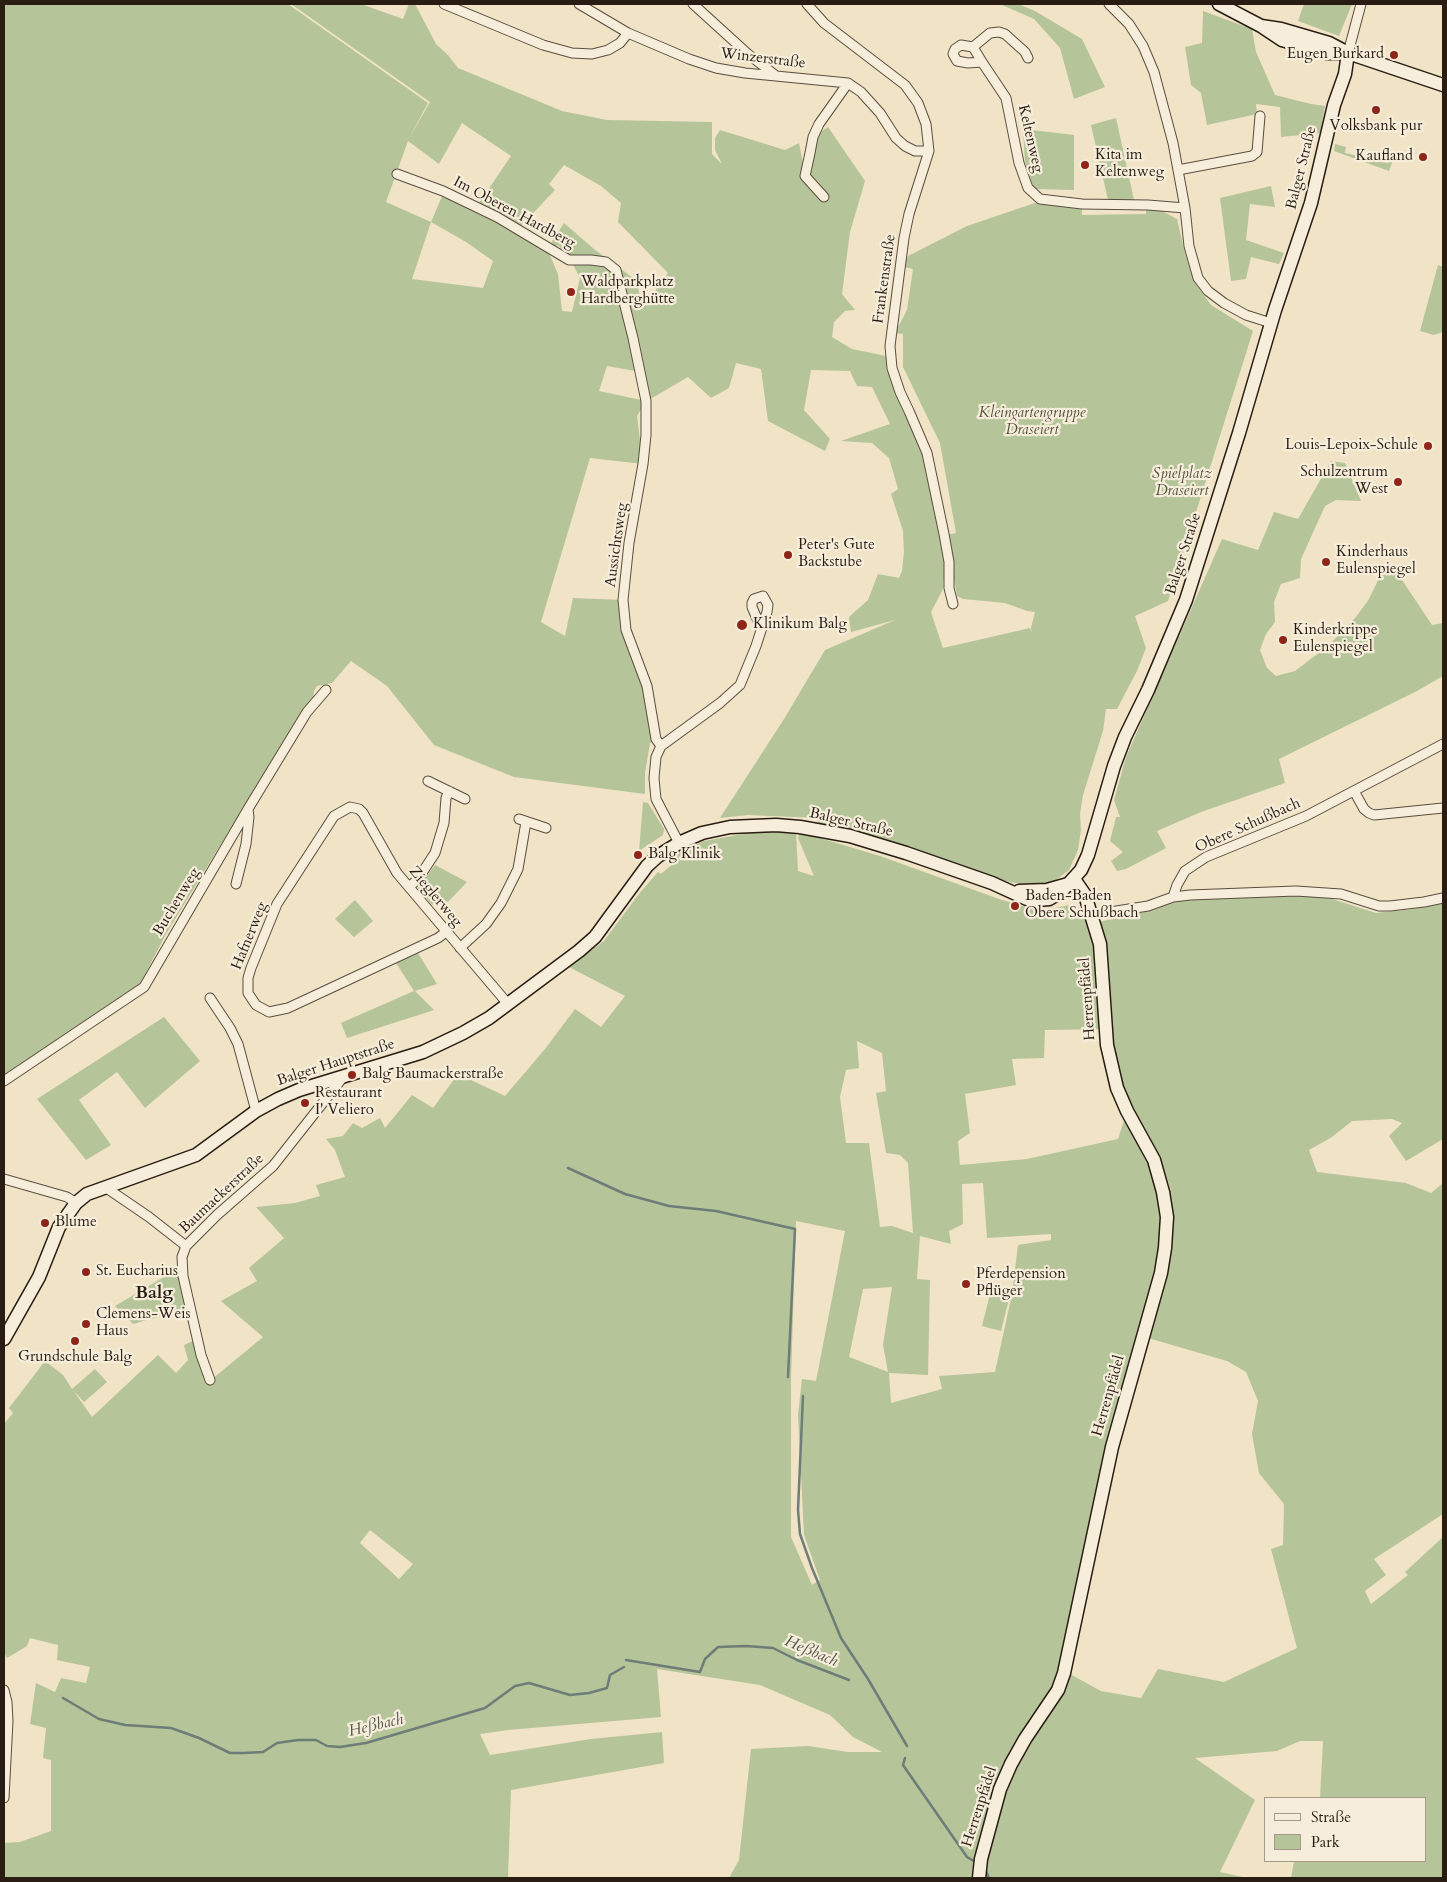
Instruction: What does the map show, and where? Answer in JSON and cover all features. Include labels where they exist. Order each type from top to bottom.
[{"type":"street","points":[[444,4],[543,44],[572,52],[592,54],[608,50],[620,43],[628,33]]},
{"type":"street","name":"Winzerstraße","points":[[579,4],[628,33],[689,60],[716,68],[745,73],[848,83]]},
{"type":"street","points":[[693,4],[748,54],[775,75]]},
{"type":"street","name":"Frankenstraße","points":[[806,4],[824,23],[905,85],[918,103],[926,124],[929,151],[908,214],[890,346],[892,368],[900,392],[927,453],[944,534],[953,604]]},
{"type":"street","points":[[1109,4],[1129,24],[1143,46],[1161,96],[1178,170],[1189,246],[1198,278],[1208,291],[1246,315],[1271,323]]},
{"type":"street","points":[[1219,4],[1282,40],[1327,53],[1348,53],[1443,85]]},
{"type":"street","points":[[1348,53],[1361,4]]},
{"type":"street","points":[[982,62],[968,63],[957,61],[953,54],[955,48],[961,45],[973,47],[990,33],[999,32],[1005,34],[1025,52],[1028,58]]},
{"type":"street","name":"Keltenweg","points":[[973,47],[1006,98],[1019,163],[1028,188],[1040,199],[1082,204],[1148,205],[1185,208]]},
{"type":"street","name":"Balger Straße","points":[[679,843],[702,833],[730,827],[800,827],[850,836],[992,883],[1027,899],[1049,899],[1062,892],[1071,882],[1088,855],[1114,766],[1125,737],[1148,690],[1186,600],[1239,433],[1271,323],[1311,202],[1334,105],[1345,74],[1348,53]]},
{"type":"street","points":[[824,197],[805,176],[811,145],[819,124],[848,83],[861,92],[880,114],[896,138],[905,146],[915,151],[929,151]]},
{"type":"street","points":[[1178,170],[1252,156],[1257,152],[1260,116]]},
{"type":"street","name":"Im Oberen Hardberg","points":[[397,174],[443,191],[497,217],[569,260],[591,260]]},
{"type":"street","name":"Aussichtsweg","points":[[591,260],[606,262],[616,270],[634,338],[646,401],[646,435],[643,464],[629,543],[623,600],[626,630],[647,686],[656,739],[660,746],[656,757],[654,778],[656,799],[679,843]]},
{"type":"street","points":[[660,746],[720,703],[740,684],[756,646],[761,628]]},
{"type":"street","name":"Buchenweg","points":[[4,1081],[144,987],[307,712],[326,690]]},
{"type":"street","name":"Obere Schußbach","points":[[1173,897],[1185,871],[1206,857],[1306,816],[1443,744]]},
{"type":"street","points":[[428,781],[465,799]]},
{"type":"street","points":[[409,887],[418,879],[435,853],[444,823],[446,798],[449,791]]},
{"type":"street","points":[[1351,793],[1364,809],[1374,815],[1443,808]]},
{"type":"street","name":"Zieglerweg","points":[[347,808],[354,807],[363,813],[397,873],[508,1004]]},
{"type":"street","name":"Hafnerweg","points":[[347,808],[334,816],[277,904],[248,978],[248,993],[256,1005],[269,1012],[288,1008],[438,938],[446,932]]},
{"type":"street","points":[[236,884],[246,844],[248,809]]},
{"type":"street","points":[[460,948],[486,924],[501,903],[518,869],[523,820],[546,828]]},
{"type":"street","name":"Balger Hauptstraße","points":[[4,1339],[39,1277],[59,1227],[76,1203],[87,1194],[182,1162],[196,1155],[256,1111],[278,1098],[423,1052],[443,1044],[489,1018],[595,937],[647,866],[658,856],[679,843]]},
{"type":"street","name":"Herrenpfädel","points":[[980,1869],[1000,1789],[1025,1739],[1058,1690],[1064,1673],[1112,1447],[1161,1273],[1166,1248],[1167,1217],[1163,1192],[1156,1168],[1147,1147],[1127,1111],[1117,1088],[1111,1066],[1107,1045],[1100,944],[1085,895],[1071,882]]},
{"type":"street","points":[[1092,915],[1148,906],[1173,897],[1190,895],[1296,891],[1341,894],[1379,906],[1424,902],[1443,898]]},
{"type":"street","points":[[210,998],[238,1044],[256,1111]]},
{"type":"street","name":"Baumackerstraße","points":[[210,1380],[201,1355],[183,1276],[182,1257],[186,1246],[217,1215],[273,1166],[344,1076]]},
{"type":"street","points":[[4,1179],[67,1198],[76,1203]]},
{"type":"street","points":[[105,1187],[149,1216],[186,1246]]},
{"type":"street","points":[[4,1690],[8,1721],[4,1798]]},
{"type":"green space","points":[[4,4],[288,4],[428,103],[408,140],[430,102],[291,4],[361,4],[403,19],[409,4],[415,4],[436,44],[458,68],[562,111],[607,120],[712,122],[712,154],[722,164],[715,150],[715,138],[720,130],[785,150],[799,143],[805,174],[813,137],[828,127],[865,181],[850,232],[842,294],[855,310],[845,311],[834,322],[832,337],[852,349],[886,356],[927,453],[945,562],[943,589],[931,612],[943,648],[1030,628],[1032,632],[1031,628],[1035,612],[1005,603],[963,599],[957,596],[946,535],[956,533],[940,443],[903,367],[903,334],[895,333],[907,310],[913,269],[904,267],[908,256],[967,226],[1035,203],[1082,208],[1082,215],[1146,214],[1146,209],[1162,211],[1177,219],[1194,281],[1211,305],[1253,331],[1168,601],[1135,616],[1146,648],[1137,671],[1117,709],[1106,709],[1103,731],[1083,795],[1078,850],[1069,870],[1053,882],[1025,885],[979,876],[817,827],[818,818],[748,815],[720,818],[784,719],[825,650],[895,620],[851,632],[849,617],[868,600],[878,574],[899,578],[902,571],[904,552],[903,531],[891,494],[898,489],[889,458],[872,443],[841,441],[890,424],[872,387],[857,386],[850,371],[811,370],[804,410],[830,439],[825,451],[768,421],[761,369],[736,363],[729,388],[711,398],[688,377],[647,401],[641,372],[607,366],[599,391],[646,401],[637,416],[643,464],[590,458],[541,622],[565,636],[573,598],[623,600],[656,739],[650,743],[645,773],[645,794],[514,777],[434,745],[387,686],[351,661],[332,683],[317,686],[314,691],[313,700],[303,712],[268,767],[166,934],[140,984],[4,1076]],"holes":[[[462,123],[511,156],[479,203],[497,214],[443,194],[431,222],[386,202],[408,141],[439,164]],[[564,165],[601,186],[621,203],[618,222],[668,273],[642,309],[637,281],[594,249],[564,223],[548,248],[519,228],[555,190],[549,184]],[[431,222],[466,242],[493,261],[483,288],[412,279]],[[558,245],[571,261],[580,278],[572,312],[562,311],[558,274],[548,251]]]},
{"type":"green space","points":[[1000,4],[1018,4],[1035,11],[1082,39],[1105,87],[1074,99],[1060,48],[1034,19]]},
{"type":"green space","points":[[1304,4],[1352,4],[1339,36],[1298,21]]},
{"type":"green space","points":[[1203,11],[1252,29],[1256,52],[1275,95],[1325,106],[1320,133],[1281,137],[1280,107],[1256,104],[1257,114],[1207,125],[1201,93],[1191,85],[1185,47],[1202,43]]},
{"type":"green space","points":[[1116,118],[1134,200],[1108,200],[1091,125]]},
{"type":"green space","points":[[1023,129],[1074,135],[1074,190],[1034,189],[1025,162]]},
{"type":"green space","points":[[1335,144],[1346,147],[1345,153],[1388,163],[1390,157],[1394,157],[1389,171],[1334,151]]},
{"type":"green space","points":[[1271,186],[1275,207],[1250,204],[1246,240],[1284,253],[1279,264],[1251,257],[1246,279],[1231,281],[1220,198]]},
{"type":"green space","points":[[1438,265],[1443,267],[1443,332],[1434,335],[1420,331]]},
{"type":"green space","points":[[1331,461],[1345,463],[1361,501],[1336,500],[1325,506],[1301,559],[1300,578],[1281,584],[1274,602],[1275,622],[1266,634],[1260,650],[1267,668],[1276,676],[1295,671],[1328,646],[1356,617],[1369,599],[1381,574],[1398,574],[1432,625],[1443,623],[1443,676],[1417,691],[1279,759],[1285,783],[1201,812],[1157,831],[1166,848],[1126,869],[1117,871],[1111,861],[1123,852],[1110,841],[1116,817],[1120,817],[1114,800],[1126,757],[1222,539],[1258,550],[1274,512],[1298,519]]},
{"type":"green space","points":[[643,802],[648,803],[664,829],[663,835],[639,851]]},
{"type":"green space","points":[[754,832],[796,832],[798,871],[814,876],[798,838],[800,832],[880,856],[999,899],[1040,911],[1075,904],[1094,923],[1153,910],[1187,897],[1296,894],[1326,897],[1376,913],[1413,909],[1443,900],[1443,1139],[1406,1161],[1389,1136],[1402,1123],[1392,1119],[1352,1121],[1332,1137],[1309,1150],[1317,1172],[1406,1183],[1431,1193],[1443,1183],[1443,1514],[1374,1559],[1386,1575],[1365,1591],[1371,1604],[1408,1575],[1405,1572],[1443,1537],[1443,1878],[1291,1878],[1294,1862],[1427,1862],[1427,1797],[1320,1797],[1323,1741],[1300,1741],[1277,1751],[1195,1758],[1255,1800],[1220,1872],[1247,1878],[983,1878],[988,1846],[1017,1761],[1044,1719],[1068,1673],[1101,1691],[1141,1698],[1158,1669],[1224,1682],[1297,1648],[1271,1549],[1283,1545],[1284,1504],[1259,1473],[1252,1434],[1258,1401],[1246,1372],[1227,1361],[1148,1338],[1163,1284],[1170,1233],[1170,1215],[1166,1192],[1171,1190],[1159,1154],[1130,1116],[1154,1160],[1161,1193],[1164,1219],[1158,1271],[1123,1398],[1064,1653],[1053,1689],[1014,1749],[997,1787],[979,1850],[975,1878],[729,1878],[739,1860],[751,1749],[808,1746],[848,1752],[882,1752],[853,1737],[830,1715],[760,1685],[657,1669],[661,1717],[480,1734],[490,1755],[591,1739],[662,1732],[664,1763],[511,1790],[508,1877],[552,1878],[4,1878],[4,1843],[20,1842],[51,1831],[51,1760],[43,1758],[46,1728],[30,1724],[36,1683],[55,1692],[61,1678],[86,1683],[90,1667],[57,1660],[58,1645],[30,1638],[27,1646],[7,1658],[4,1653],[4,1424],[13,1413],[9,1408],[45,1361],[63,1375],[72,1389],[95,1369],[107,1382],[84,1402],[73,1390],[92,1417],[158,1355],[176,1373],[188,1360],[184,1345],[197,1339],[204,1367],[211,1380],[263,1337],[221,1301],[257,1281],[249,1268],[284,1238],[256,1207],[295,1203],[320,1196],[316,1185],[345,1177],[335,1150],[326,1139],[343,1136],[353,1123],[362,1128],[380,1118],[385,1128],[412,1095],[433,1108],[458,1074],[505,1096],[545,1049],[575,1009],[601,1027],[625,996],[569,967],[604,941],[638,895],[658,872],[661,874],[675,862],[672,858],[704,841]],"holes":[[[1106,1029],[1111,1066],[1117,1088],[1127,1111],[1118,1139],[1027,1159],[960,1165],[958,1141],[970,1133],[965,1094],[1016,1085],[1012,1059],[1044,1058],[1045,1030]],[[857,1041],[882,1053],[886,1091],[876,1093],[886,1153],[900,1155],[908,1163],[913,1233],[892,1226],[880,1227],[869,1143],[846,1143],[840,1097],[846,1070],[859,1068]],[[983,1183],[987,1238],[1051,1234],[1051,1240],[1018,1245],[1012,1294],[995,1372],[939,1376],[942,1389],[891,1403],[889,1373],[928,1375],[930,1280],[917,1279],[920,1236],[951,1244],[949,1231],[963,1224],[962,1184]],[[796,1221],[845,1231],[816,1381],[802,1379],[798,1415],[804,1535],[820,1580],[812,1585],[791,1537],[791,1378]],[[892,1287],[883,1345],[888,1372],[849,1357],[863,1289]],[[370,1530],[413,1564],[399,1579],[360,1543]]]},
{"type":"green space","points":[[435,865],[467,882],[448,902],[438,900],[432,905],[418,888]]},
{"type":"green space","points":[[355,900],[373,921],[354,937],[335,919]]},
{"type":"green space","points":[[418,953],[437,984],[415,991],[434,1010],[347,1038],[341,1023],[414,991],[396,963]]},
{"type":"green space","points":[[164,1017],[200,1061],[145,1108],[117,1072],[79,1100],[111,1145],[86,1160],[37,1099]]},
{"type":"green space","points":[[179,1268],[186,1309],[133,1324],[115,1306]]},
{"type":"green space","points":[[991,1290],[1010,1295],[1001,1331],[982,1326]]},
{"type":"waterway","points":[[568,1168],[625,1194],[669,1206],[716,1211],[795,1229],[788,1377]]},
{"type":"waterway","points":[[803,1396],[798,1510],[800,1534],[841,1638],[868,1679],[907,1746]]},
{"type":"waterway","name":"Heßbach","points":[[626,1660],[700,1672],[705,1659],[718,1647],[746,1646],[773,1648],[797,1660],[849,1680]]},
{"type":"waterway","name":"Heßbach","points":[[63,1698],[99,1719],[125,1725],[171,1728],[199,1738],[230,1753],[263,1752],[277,1743],[298,1740],[316,1740],[327,1746],[340,1747],[366,1743],[485,1708],[515,1686],[529,1683],[570,1695],[589,1693],[607,1688],[610,1675],[624,1667]]},
{"type":"waterway","name":"Heßbach","points":[[905,1758],[903,1765],[967,1857],[977,1863]]},
{"type":"waterway","name":"Heßbach","points":[[985,1869],[989,1878]]},
{"type":"place","name":"Eugen Burkard","points":[[1394,55]]},
{"type":"place","name":"Volksbank pur","points":[[1376,110]]},
{"type":"place","name":"Kaufland","points":[[1423,157]]},
{"type":"place","name":"Kita im Keltenweg","points":[[1085,165]]},
{"type":"place","name":"Waldparkplatz Hardberghütte","points":[[571,292]]},
{"type":"place","name":"Louis-Lepoix-Schule","points":[[1428,446]]},
{"type":"place","name":"Schulzentrum West","points":[[1398,482]]},
{"type":"place","name":"Peter's Gute Backstube","points":[[788,555]]},
{"type":"place","name":"Kinderhaus Eulenspiegel","points":[[1326,562]]},
{"type":"place","name":"Klinikum Balg","points":[[742,625]]},
{"type":"place","name":"Kinderkrippe Eulenspiegel","points":[[1283,640]]},
{"type":"place","name":"Balg Klinik","points":[[638,855]]},
{"type":"place","name":"Baden-Baden Obere Schußbach","points":[[1015,906]]},
{"type":"place","name":"Balg Baumackerstraße","points":[[352,1075]]},
{"type":"place","name":"Restaurant I' Veliero","points":[[305,1103]]},
{"type":"place","name":"Blume","points":[[45,1223]]},
{"type":"place","name":"St. Eucharius","points":[[86,1272]]},
{"type":"place","name":"Pferdepension Pflüger","points":[[966,1284]]},
{"type":"place","name":"Clemens-Weis Haus","points":[[86,1324]]},
{"type":"place","name":"Grundschule Balg","points":[[75,1341]]},
{"type":"district","name":"Balg","points":[[154,1294]]},
{"type":"park label","name":"Kleingartengruppe Draseiert","points":[[1032,422]]},
{"type":"park label","name":"Spielplatz Draseiert","points":[[1182,484]]}]
